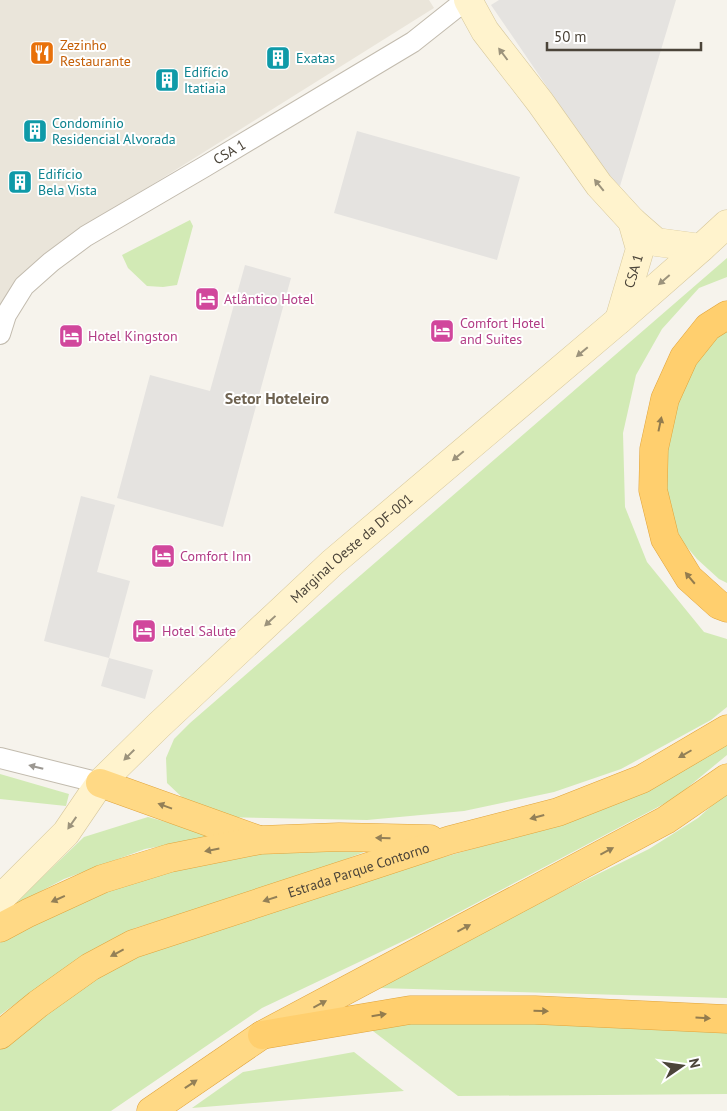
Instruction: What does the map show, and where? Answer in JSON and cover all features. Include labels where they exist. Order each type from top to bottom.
[{"type":"highway","points":[[727,315],[708,327],[684,356],[665,399],[654,449],[654,490],[665,539],[689,578],[719,605],[727,608]]},
{"type":"highway","name":"Estrada Parque Contorno","points":[[0,1035],[38,1004],[90,967],[133,944],[450,840],[558,812],[642,779],[727,729]]},
{"type":"highway","points":[[150,1111],[262,1036],[666,820],[727,778]]},
{"type":"highway","points":[[100,783],[260,840]]},
{"type":"highway","points":[[0,928],[28,913],[102,880],[170,858],[260,840],[339,837],[450,840]]},
{"type":"highway","points":[[262,1036],[410,1010],[535,1010],[727,1019]]},
{"type":"main road","name":"CSA 1","points":[[467,0],[485,30],[540,102],[598,185],[632,221],[656,242],[701,248]]},
{"type":"main road","name":"CSA 1","points":[[619,320],[640,248],[632,221]]},
{"type":"main road","name":"Marginal Oeste da DF-001","points":[[0,899],[66,833],[100,783],[332,563],[619,320],[727,224]]},
{"type":"street","name":"CSA 1","points":[[2,321],[24,286],[51,262],[86,236],[413,42],[467,0]]},
{"type":"street","points":[[0,758],[100,783]]},
{"type":"shaded area","points":[[0,0],[429,0],[434,8],[67,238],[0,307]]},
{"type":"shaded area","points":[[499,0],[676,0],[620,186],[610,179],[491,5]]},
{"type":"shaded area","points":[[357,131],[520,177],[497,260],[334,213]]},
{"type":"shaded area","points":[[245,265],[291,278],[223,527],[117,498],[150,375],[210,391]]},
{"type":"shaded area","points":[[81,496],[115,505],[97,572],[130,581],[109,658],[44,641]]},
{"type":"shaded area","points":[[109,658],[153,670],[145,699],[101,686]]},
{"type":"green space","points":[[190,220],[193,226],[177,285],[163,287],[147,286],[128,268],[122,255]]},
{"type":"green space","points":[[727,258],[727,277],[699,288],[662,329],[636,375],[623,433],[625,507],[647,562],[704,632],[727,639],[727,707],[711,720],[621,769],[554,792],[464,811],[367,820],[218,817],[186,801],[167,783],[166,758],[174,739],[190,723]]},
{"type":"green space","points":[[727,325],[727,583],[719,579],[697,559],[681,540],[673,519],[663,459],[670,425],[686,372]]},
{"type":"green space","points":[[727,738],[727,755],[675,798],[416,935],[262,1008],[111,1111],[0,1111],[0,1041],[99,971],[145,952],[388,873],[539,830]]},
{"type":"green space","points":[[0,774],[69,794],[66,806],[0,799]]},
{"type":"green space","points":[[727,792],[727,998],[378,988],[553,896],[649,849],[698,818]]},
{"type":"green space","points":[[148,817],[217,836],[145,849],[64,879],[11,907],[84,837]]},
{"type":"green space","points":[[307,850],[364,852],[295,879],[135,928],[83,955],[0,1015],[0,943],[11,934],[76,900],[219,857]]},
{"type":"green space","points":[[436,1020],[727,1029],[727,1094],[458,1096],[369,1028]]},
{"type":"green space","points":[[354,1052],[404,1091],[192,1108],[243,1072]]},
{"type":"place","name":"Zezinho Restaurante","points":[[42,53]]},
{"type":"place","name":"Exatas","points":[[278,58]]},
{"type":"place","name":"Edifício Itatiaia","points":[[167,80]]},
{"type":"place","name":"Condomínio Residencial Alvorada","points":[[35,131]]},
{"type":"place","name":"Edifício Bela Vista","points":[[20,182]]},
{"type":"place","name":"Atlântico Hotel","points":[[207,299]]},
{"type":"place","name":"Comfort Hotel and Suites","points":[[442,331]]},
{"type":"place","name":"Hotel Kingston","points":[[71,336]]},
{"type":"place","name":"Comfort Inn","points":[[163,556]]},
{"type":"place","name":"Hotel Salute","points":[[144,631]]},
{"type":"district","name":"Setor Hoteleiro","points":[[277,398]]}]
